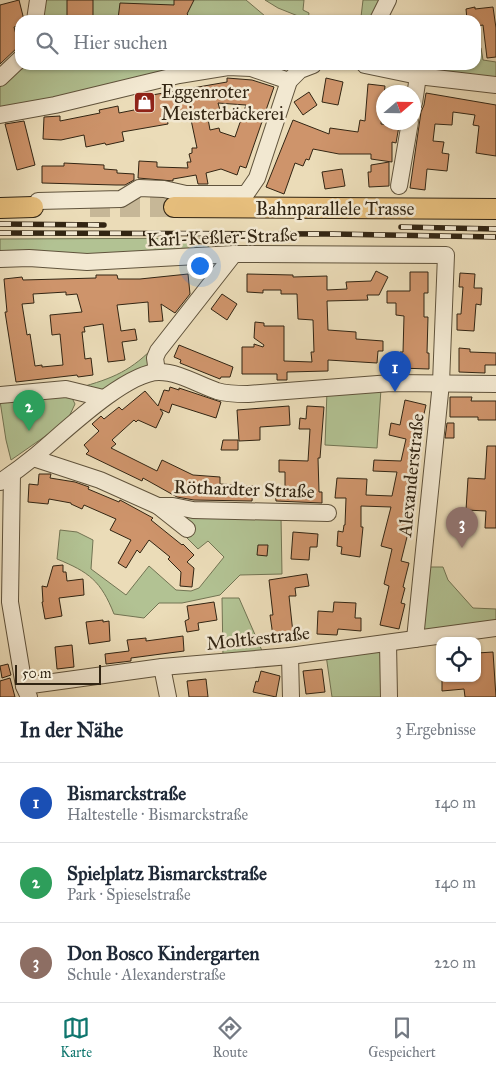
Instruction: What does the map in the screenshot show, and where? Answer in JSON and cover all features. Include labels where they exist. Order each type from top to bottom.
[{"type":"main road","points":[[0,208],[36,204]]},
{"type":"main road","name":"Bahnparallele Trasse","points":[[174,207],[496,209]]},
{"type":"street","points":[[35,15],[38,0]]},
{"type":"street","points":[[380,15],[388,0]]},
{"type":"street","points":[[0,78],[15,64]]},
{"type":"street","points":[[0,116],[55,105],[179,75],[210,70]]},
{"type":"street","points":[[257,70],[289,81]]},
{"type":"street","points":[[36,204],[121,199],[139,188],[164,189],[186,194],[246,194],[257,178],[289,81],[300,70]]},
{"type":"street","points":[[389,70],[418,76],[496,85]]},
{"type":"street","points":[[417,85],[418,76]]},
{"type":"street","points":[[400,186],[409,130]]},
{"type":"street","points":[[157,372],[155,358],[158,352],[234,254]]},
{"type":"street","name":"Karl-Keßler-Straße","points":[[0,259],[28,258],[87,262],[234,254],[446,255]]},
{"type":"street","name":"Alexanderstraße","points":[[414,639],[441,383],[446,255]]},
{"type":"street","points":[[26,691],[10,602],[6,478],[33,458],[103,398],[142,376],[157,372],[169,373],[231,394],[391,384],[496,384]]},
{"type":"street","points":[[0,395],[66,389],[103,398]]},
{"type":"street","points":[[33,458],[100,480],[158,506],[187,529]]},
{"type":"street","name":"Röthardter Straße","points":[[158,506],[173,506],[193,510],[328,513]]},
{"type":"street","name":"Moltkestraße","points":[[26,691],[162,668],[290,656],[496,628]]},
{"type":"street","points":[[388,643],[389,697]]},
{"type":"street","points":[[290,656],[291,697]]},
{"type":"street","points":[[162,668],[168,697]]},
{"type":"green space","points":[[43,0],[246,0],[264,15],[40,15]]},
{"type":"green space","points":[[265,0],[304,0],[303,10],[309,13],[309,15],[296,15]]},
{"type":"green space","points":[[363,0],[385,0],[377,15],[361,15]]},
{"type":"green space","points":[[481,48],[483,60],[496,62],[496,82],[411,70],[481,70]]},
{"type":"green space","points":[[17,70],[182,70],[0,109],[0,87]]},
{"type":"green space","points":[[236,238],[239,252],[0,257],[0,239]]},
{"type":"green space","points":[[157,344],[155,370],[102,393],[78,388],[112,377],[130,367]]},
{"type":"green space","points":[[381,389],[377,448],[325,445],[327,391]]},
{"type":"green space","points":[[65,395],[72,398],[75,404],[67,421],[11,460],[0,401]]},
{"type":"green space","points":[[171,511],[281,517],[282,574],[240,575],[220,595],[182,603],[159,603],[144,618],[114,614],[104,593],[93,579],[78,568],[57,559],[60,530],[77,532],[93,540],[91,569],[126,595],[149,566],[176,590],[191,591],[199,588],[224,557],[208,541],[198,549],[185,536]]},
{"type":"green space","points":[[426,567],[443,567],[448,580],[473,608],[496,609],[496,623],[419,633]]},
{"type":"green space","points":[[222,598],[239,598],[263,653],[223,657]]},
{"type":"green space","points":[[385,646],[386,697],[332,697],[326,655]]},
{"type":"building","points":[[19,0],[23,15],[15,15],[15,50],[0,64],[0,5]]},
{"type":"building","points":[[67,0],[93,0],[93,15],[67,15]]},
{"type":"building","points":[[174,0],[194,0],[188,15],[118,15],[120,3],[174,5]]},
{"type":"building","points":[[493,7],[496,28],[496,57],[487,58],[481,15],[467,15],[466,9]]},
{"type":"building","points":[[227,78],[252,80],[274,87],[246,168],[240,166],[237,175],[221,169],[206,173],[208,184],[198,184],[196,175],[173,179],[173,181],[138,178],[139,161],[157,162],[157,167],[188,168],[187,162],[191,162],[189,154],[192,153],[192,148],[197,148],[190,115],[167,119],[168,124],[122,132],[124,141],[106,145],[105,143],[86,147],[84,135],[61,140],[43,139],[44,117],[60,116],[60,121],[100,113],[99,110],[118,106],[119,113],[154,106],[152,95],[227,82]],"holes":[[[218,103],[246,105],[235,137],[220,132],[219,128],[210,130],[207,113],[220,110]]]},
{"type":"building","points":[[326,78],[343,82],[338,105],[322,102]]},
{"type":"building","points":[[368,84],[376,85],[376,130],[398,130],[396,143],[392,142],[392,162],[371,159],[371,154],[339,154],[313,149],[309,160],[306,159],[303,166],[295,163],[284,194],[266,187],[293,120],[329,134],[330,128],[358,132],[360,120],[365,121]]},
{"type":"building","points":[[309,92],[317,105],[303,115],[294,102]]},
{"type":"building","points":[[426,93],[496,105],[496,156],[476,153],[479,126],[473,125],[475,115],[453,112],[452,125],[435,124],[433,141],[444,142],[442,153],[449,154],[447,171],[427,169],[425,190],[410,188],[418,130],[421,130],[421,112]]},
{"type":"building","points":[[24,121],[35,165],[17,170],[5,124]]},
{"type":"building","points":[[389,162],[389,186],[369,187],[368,172],[371,172],[371,165]]},
{"type":"building","points":[[64,163],[104,165],[104,169],[117,170],[117,173],[134,174],[134,180],[125,185],[42,183],[42,166],[64,166]]},
{"type":"building","points":[[342,169],[345,186],[325,189],[322,172]]},
{"type":"building","points":[[376,271],[388,277],[379,295],[367,295],[368,300],[327,301],[328,330],[356,332],[356,339],[383,341],[383,351],[378,351],[377,363],[328,360],[328,371],[287,372],[287,380],[277,380],[277,374],[242,374],[242,347],[254,347],[254,344],[263,347],[264,345],[254,338],[255,322],[264,323],[264,326],[284,326],[284,361],[312,362],[311,352],[314,352],[313,320],[298,319],[297,294],[281,294],[281,290],[263,290],[263,293],[247,292],[247,274],[293,275],[293,277],[327,276],[327,290],[347,289],[346,282],[371,281]]},
{"type":"building","points":[[410,272],[428,272],[428,293],[424,293],[424,317],[428,317],[427,353],[429,353],[429,369],[399,368],[400,352],[403,352],[404,316],[396,315],[396,303],[387,303],[387,291],[410,291]]},
{"type":"building","points":[[460,273],[475,274],[474,288],[482,288],[481,305],[476,304],[474,331],[457,330],[457,314],[461,314],[463,287],[459,287]]},
{"type":"building","points":[[188,274],[190,294],[175,313],[161,304],[163,321],[149,322],[148,302],[117,305],[121,331],[135,329],[137,340],[122,342],[125,360],[108,362],[103,324],[84,327],[85,332],[82,332],[85,359],[91,358],[93,375],[16,382],[5,312],[7,312],[4,279],[22,277],[23,280],[96,278],[96,275],[117,275],[118,279],[140,279]],"holes":[[[66,292],[66,295],[77,294],[82,312],[50,315],[52,335],[60,334],[63,365],[35,366],[30,334],[27,335],[22,304],[34,303],[33,294]]]},
{"type":"building","points":[[222,294],[237,304],[227,320],[211,309]]},
{"type":"building","points":[[179,345],[233,367],[230,377],[221,377],[220,379],[180,363],[181,360],[174,357]]},
{"type":"building","points":[[459,348],[470,349],[470,352],[496,353],[496,365],[485,365],[485,373],[459,372]]},
{"type":"building","points":[[170,387],[179,390],[179,388],[221,402],[216,418],[172,404],[169,413],[160,409],[163,413],[156,428],[134,420],[112,440],[116,444],[111,448],[157,471],[162,460],[193,475],[220,477],[220,484],[253,486],[252,501],[194,500],[177,497],[143,478],[142,481],[86,454],[89,451],[84,445],[99,431],[92,424],[101,416],[104,419],[119,407],[122,410],[145,391],[158,406],[164,390],[169,391]]},
{"type":"building","points":[[450,397],[472,397],[471,401],[496,401],[496,420],[478,420],[478,417],[450,417]]},
{"type":"building","points":[[405,400],[426,405],[417,445],[422,446],[413,483],[416,484],[407,524],[410,525],[401,561],[409,563],[403,587],[405,588],[401,603],[405,604],[399,629],[380,625],[389,586],[384,584],[392,549],[381,546],[391,507],[361,506],[361,527],[363,527],[360,557],[341,554],[342,547],[337,546],[338,531],[343,532],[345,525],[346,498],[335,498],[337,478],[367,479],[366,495],[392,496],[397,472],[373,471],[374,460],[401,461],[406,439],[389,435],[391,423],[400,425]]},
{"type":"building","points":[[289,406],[290,425],[260,427],[260,440],[239,441],[237,410]]},
{"type":"building","points":[[307,406],[324,407],[320,458],[318,458],[319,492],[322,492],[322,503],[276,501],[275,490],[285,490],[285,472],[279,472],[279,460],[308,461],[310,429],[299,429],[300,418],[306,419]]},
{"type":"building","points":[[447,423],[454,423],[454,438],[445,438]]},
{"type":"building","points":[[223,440],[238,440],[238,450],[221,450]]},
{"type":"building","points":[[487,446],[496,446],[496,528],[485,528],[486,511],[466,510],[468,478],[485,479]]},
{"type":"building","points":[[39,474],[51,474],[50,478],[75,482],[89,487],[88,489],[119,502],[120,500],[153,518],[151,520],[183,544],[194,555],[187,562],[194,568],[192,587],[180,586],[181,572],[168,559],[170,557],[149,540],[140,553],[137,550],[126,568],[118,563],[131,540],[110,530],[116,519],[84,505],[82,509],[71,503],[49,499],[48,504],[28,502],[29,484],[38,485]]},
{"type":"building","points":[[293,532],[318,534],[317,547],[310,547],[309,560],[291,559]]},
{"type":"building","points":[[258,545],[268,545],[267,556],[257,555]]},
{"type":"building","points":[[63,565],[63,572],[66,572],[67,581],[83,579],[84,595],[59,598],[62,616],[45,619],[42,586],[47,587],[53,566]]},
{"type":"building","points":[[307,574],[309,586],[295,588],[296,596],[289,596],[293,633],[273,636],[269,580]]},
{"type":"building","points":[[214,602],[217,620],[198,623],[199,630],[187,632],[185,621],[189,619],[187,606]]},
{"type":"building","points":[[334,602],[356,603],[355,618],[361,618],[361,631],[338,629],[337,635],[317,634],[318,611],[333,612]]},
{"type":"building","points":[[103,620],[103,622],[109,621],[110,641],[89,644],[86,622]]},
{"type":"building","points":[[183,636],[184,651],[131,658],[131,661],[106,664],[105,654],[129,651],[127,640],[146,638],[146,641]]},
{"type":"building","points":[[72,645],[74,667],[57,669],[55,647]]},
{"type":"building","points":[[493,652],[496,697],[465,697],[464,689],[442,691],[442,682],[481,682],[481,653]]},
{"type":"building","points":[[8,664],[11,675],[2,678],[0,666]]},
{"type":"building","points":[[322,669],[325,692],[306,694],[303,671]]},
{"type":"building","points":[[261,671],[280,676],[276,697],[253,692]]},
{"type":"building","points":[[10,678],[15,697],[0,697],[0,681]]},
{"type":"building","points":[[206,679],[208,697],[189,697],[187,681]]},
{"type":"tunnel","points":[[90,207],[174,207]]},
{"type":"railway","points":[[0,224],[104,225]]},
{"type":"railway","points":[[401,227],[496,229]]},
{"type":"railway","points":[[0,233],[333,234],[496,237]]},
{"type":"place","name":"Eggenroter Meisterbäckerei","points":[[145,102]]},
{"type":"place","name":"Bismarckstraße","points":[[395,392]]},
{"type":"place","name":"Spielplatz Bismarckstraße","points":[[29,431]]},
{"type":"place","name":"Don Bosco Kindergarten","points":[[462,548]]}]
